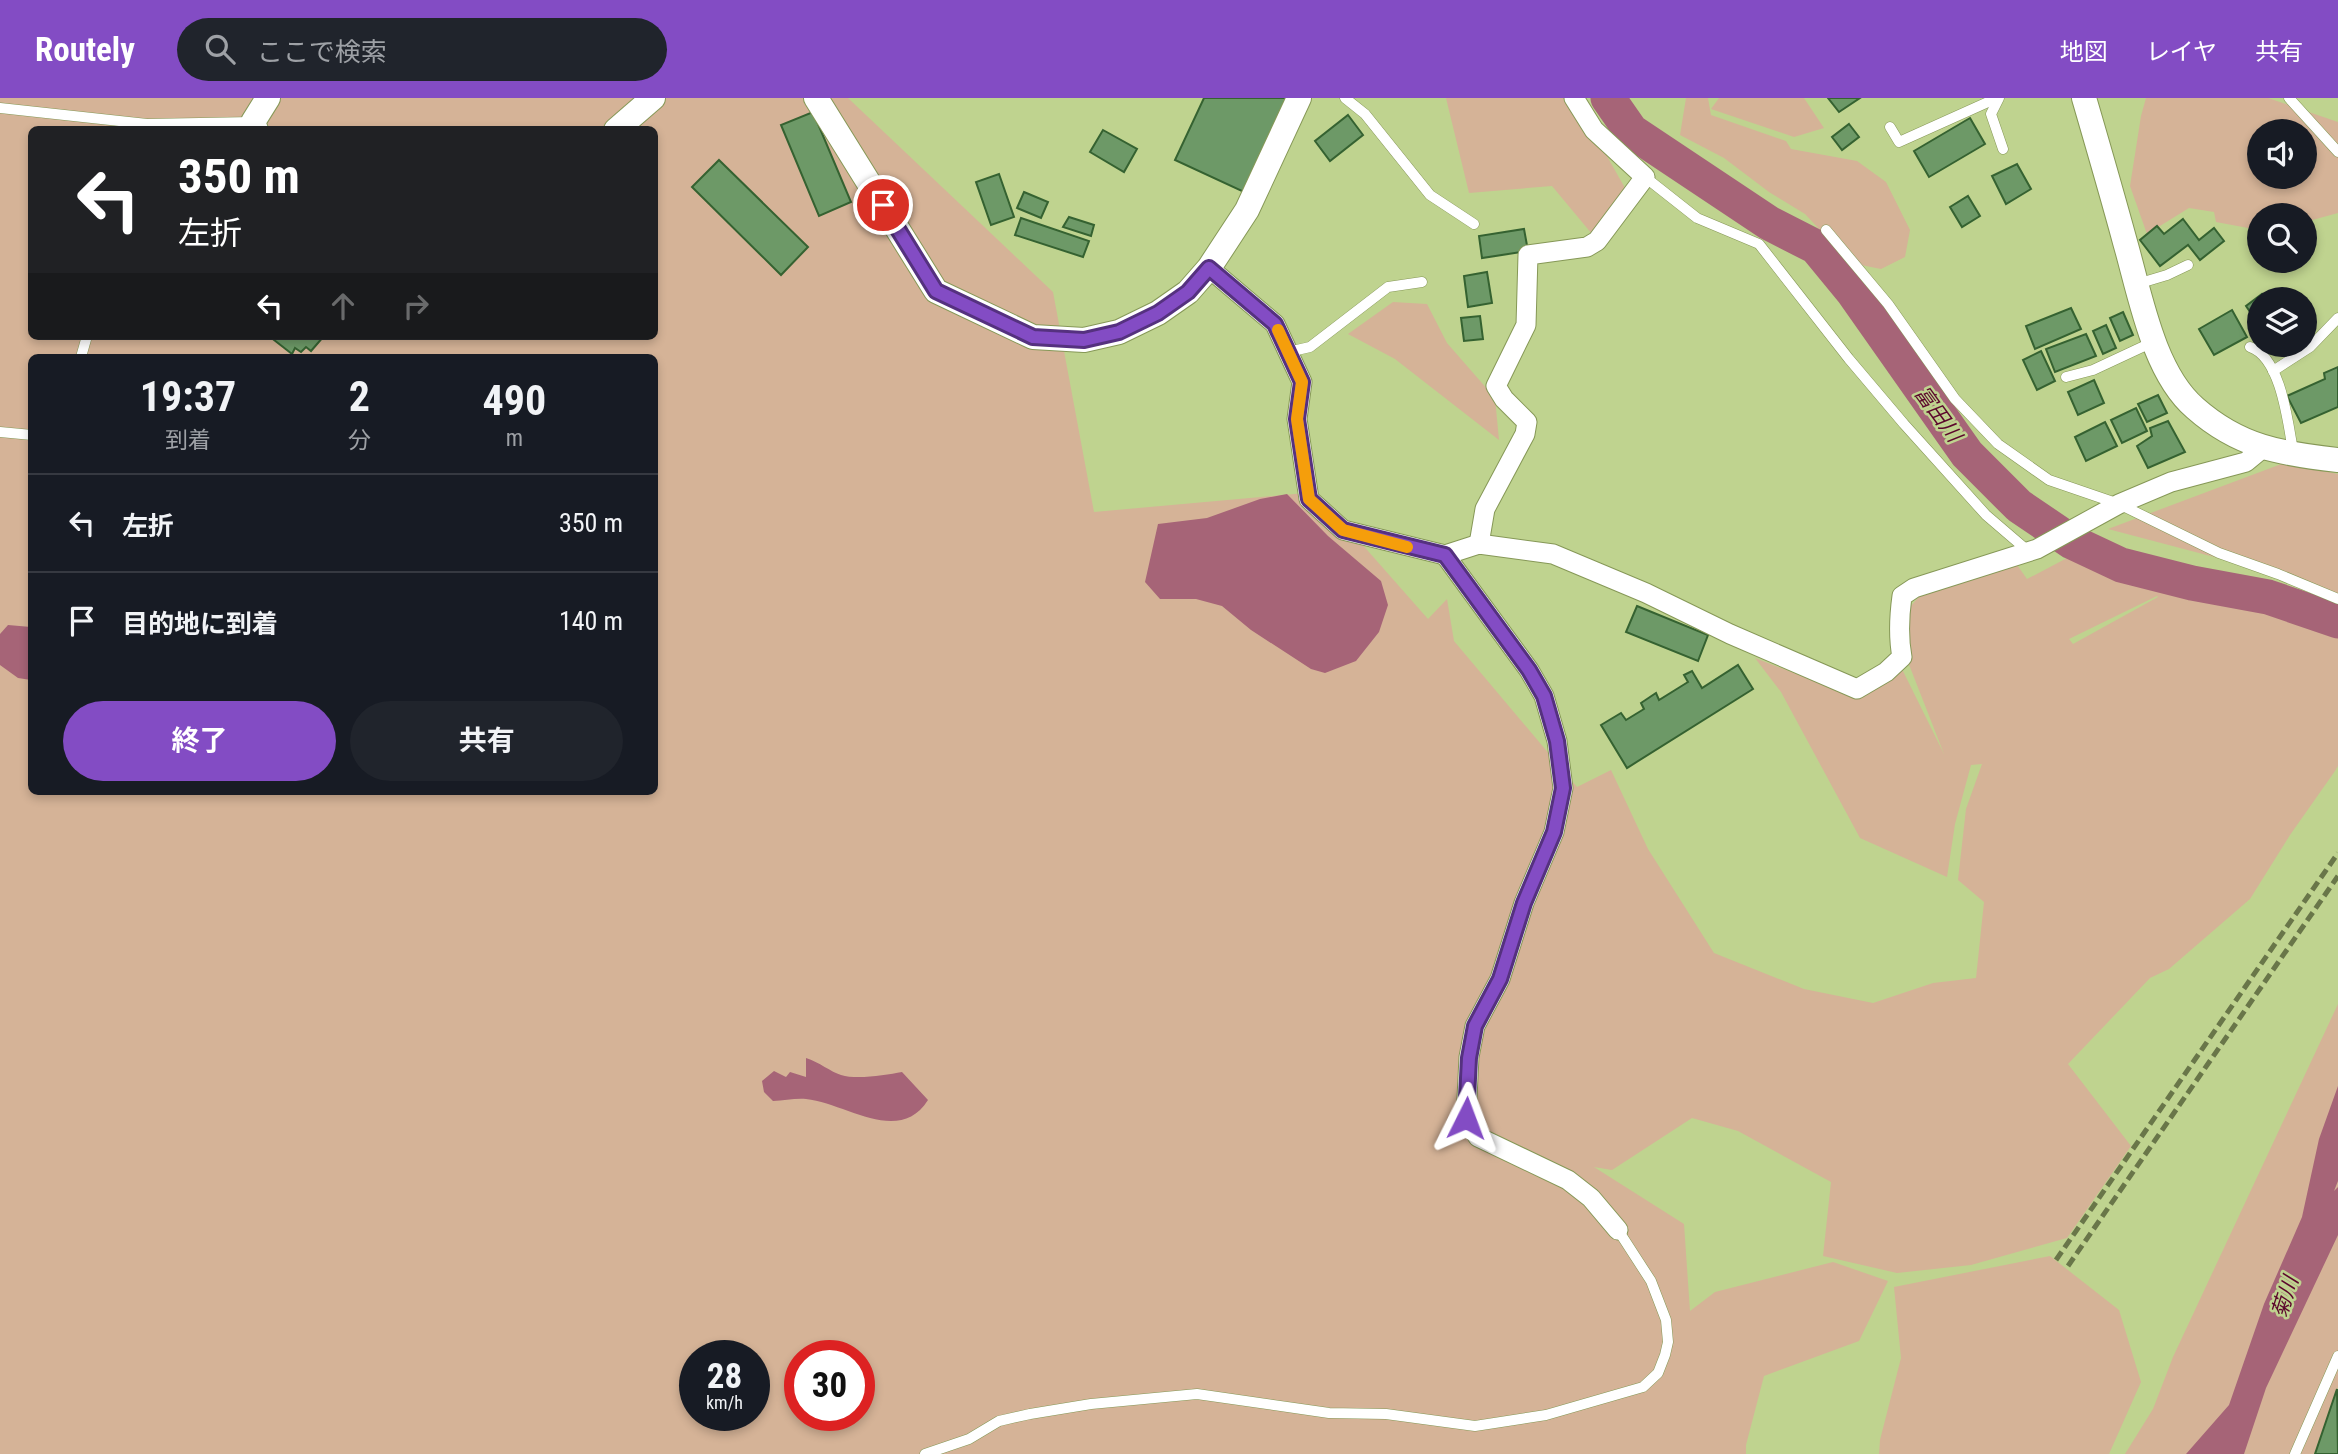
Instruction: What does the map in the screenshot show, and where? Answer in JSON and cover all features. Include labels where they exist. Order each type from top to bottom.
[{"type":"street","points":[[254,126],[268,98]]},
{"type":"street","points":[[622,126],[653,98]]},
{"type":"street","points":[[816,98],[936,291],[1033,337],[1084,340],[1119,332],[1158,313],[1188,292],[1217,260],[1247,210],[1299,98]]},
{"type":"street","points":[[1479,544],[1486,509],[1525,434],[1527,422],[1504,399],[1496,386],[1526,325],[1528,256],[1587,247],[1597,240],[1645,177],[1594,130],[1574,98]]},
{"type":"street","points":[[2084,98],[2137,284],[2161,360],[2174,383],[2192,407],[2217,426],[2263,449],[2338,460]]},
{"type":"street","points":[[1209,268],[1275,324],[1302,382],[1297,419],[1309,499],[1343,530],[1445,555],[1479,544],[1553,554],[1646,593],[1710,626],[1725,629],[1730,634],[1857,689],[1899,663],[1902,657],[1898,634],[1902,596],[1914,588],[2033,550],[2119,504],[2171,482],[2246,462],[2263,449]]},
{"type":"street","points":[[1445,555],[1529,670],[1544,696],[1557,741],[1563,788],[1554,832],[1524,903],[1500,979],[1475,1026],[1469,1058],[1466,1118],[1478,1137],[1568,1180],[1591,1198],[1618,1230]]},
{"type":"lane","points":[[1345,98],[1365,114],[1430,195],[1474,224]]},
{"type":"lane","points":[[1890,127],[1899,142],[1998,98]]},
{"type":"lane","points":[[1998,98],[1991,114],[2003,149]]},
{"type":"lane","points":[[2289,98],[2338,152]]},
{"type":"lane","points":[[0,108],[138,126]]},
{"type":"lane","points":[[1645,177],[1697,218],[1759,244],[1849,359],[1986,516],[2033,550]]},
{"type":"lane","points":[[1826,230],[1888,304],[1955,399],[1998,444],[2049,480],[2119,504],[2219,553],[2278,573],[2338,599]]},
{"type":"lane","points":[[2137,284],[2188,265]]},
{"type":"lane","points":[[1288,352],[1310,347],[1388,287],[1422,282]]},
{"type":"lane","points":[[2273,371],[2310,347],[2338,318]]},
{"type":"lane","points":[[2066,377],[2092,370],[2155,341]]},
{"type":"lane","points":[[2266,357],[2285,410],[2294,455]]},
{"type":"lane","points":[[0,432],[28,435]]},
{"type":"lane","points":[[925,1454],[969,1439],[999,1421],[1030,1413],[1197,1394],[1329,1413],[1385,1414],[1475,1426],[1546,1415],[1643,1387],[1658,1373],[1665,1355],[1668,1342],[1666,1320],[1651,1281],[1618,1230]]},
{"type":"lane","points":[[2295,1454],[2338,1356]]},
{"type":"shaded area","points":[[0,98],[848,98],[1053,292],[1094,512],[1316,492],[1428,619],[1447,599],[1454,641],[1577,787],[1611,770],[1648,849],[1714,953],[1804,989],[1873,1003],[1933,983],[1976,978],[1984,902],[1958,880],[1966,809],[1982,764],[1971,765],[1955,824],[1947,877],[1860,838],[1781,692],[1755,658],[1838,690],[1899,663],[1944,754],[1908,662],[1899,620],[1922,593],[2015,562],[2027,579],[2069,557],[2173,589],[2218,588],[2284,612],[2338,621],[2338,766],[2335,771],[2250,899],[2169,969],[2150,978],[2068,1064],[2131,1146],[2067,1238],[1971,1265],[1897,1273],[1823,1256],[1831,1182],[1738,1131],[1692,1118],[1612,1170],[1594,1167],[1684,1224],[1690,1311],[1715,1292],[1833,1262],[1888,1281],[1859,1341],[1764,1376],[1746,1454],[0,1454]],"holes":[[[2158,597],[2073,644],[2069,639]]]},
{"type":"shaded area","points":[[1446,98],[1574,98],[1625,188],[1592,234],[1552,186],[1469,193]]},
{"type":"shaded area","points":[[1686,98],[1708,98],[1711,115],[1786,141],[1791,149],[1857,161],[1886,182],[1910,230],[1905,257],[1881,269],[1851,263],[1805,214],[1769,192],[1724,158],[1680,135]]},
{"type":"shaded area","points":[[1719,98],[1804,98],[1824,128],[1794,137],[1711,109]]},
{"type":"shaded area","points":[[2146,98],[2268,98],[2338,122],[2338,213],[2317,219],[2317,203],[2247,203],[2247,228],[2216,222],[2214,212],[2189,208],[2147,234],[2130,186]]},
{"type":"shaded area","points":[[1393,302],[1427,304],[1447,343],[1495,398],[1499,440],[1395,359],[1348,334]]},
{"type":"shaded area","points":[[2284,463],[2338,474],[2338,598],[2290,577],[2108,529]]},
{"type":"shaded area","points":[[2338,1004],[2338,1387],[2314,1454],[2125,1454],[2153,1409],[2173,1357]]},
{"type":"shaded area","points":[[2050,1256],[2119,1310],[2141,1382],[2109,1454],[1879,1454],[1880,1440],[1901,1358],[1894,1287]]},
{"type":"water","points":[[1287,494],[1328,536],[1381,581],[1388,605],[1379,632],[1356,661],[1325,673],[1311,669],[1251,630],[1222,606],[1196,599],[1160,599],[1145,582],[1158,524],[1207,518],[1260,499]]},
{"type":"water","points":[[8,625],[28,627],[28,680],[18,678],[0,665],[0,634]]},
{"type":"water","points":[[806,1058],[837,1074],[848,1076],[872,1077],[902,1072],[928,1100],[916,1113],[902,1120],[887,1121],[806,1099],[773,1101],[764,1092],[762,1081],[774,1071],[786,1077],[790,1072],[806,1077]]},
{"type":"water","name":"菊川","points":[[2338,1086],[2338,1181],[2334,1191],[2338,1187],[2338,1235],[2266,1388],[2244,1454],[2186,1454],[2229,1405],[2264,1304],[2302,1217],[2319,1139]]},
{"type":"building","points":[[1204,98],[1287,98],[1244,192],[1175,160]]},
{"type":"building","points":[[1828,98],[1860,98],[1839,112]]},
{"type":"building","points":[[813,112],[851,202],[819,216],[781,125]]},
{"type":"building","points":[[1348,115],[1363,135],[1330,161],[1315,141]]},
{"type":"building","points":[[1970,118],[1985,144],[1929,177],[1914,151]]},
{"type":"building","points":[[1849,124],[1859,137],[1842,150],[1832,137]]},
{"type":"building","points":[[1103,130],[1137,149],[1124,172],[1090,152]]},
{"type":"building","points":[[719,160],[808,247],[781,275],[692,187]]},
{"type":"building","points":[[2017,164],[2031,189],[2006,204],[1992,176]]},
{"type":"building","points":[[999,174],[1014,217],[991,225],[976,182]]},
{"type":"building","points":[[1024,192],[1048,202],[1041,218],[1017,208]]},
{"type":"building","points":[[1968,196],[1980,216],[1962,227],[1950,207]]},
{"type":"building","points":[[1069,217],[1094,225],[1091,236],[1063,227]]},
{"type":"building","points":[[1021,218],[1089,241],[1083,257],[1015,235]]},
{"type":"building","points":[[2183,219],[2199,240],[2214,228],[2224,241],[2200,260],[2188,245],[2160,266],[2140,240],[2157,226],[2164,234]]},
{"type":"building","points":[[1524,229],[1528,251],[1482,258],[1479,236]]},
{"type":"building","points":[[1487,272],[1492,303],[1468,307],[1464,276]]},
{"type":"building","points":[[2071,308],[2081,329],[2035,349],[2026,326]]},
{"type":"building","points":[[2232,310],[2247,337],[2214,355],[2199,329]]},
{"type":"building","points":[[2123,312],[2133,335],[2120,341],[2110,318]]},
{"type":"building","points":[[1480,316],[1483,339],[1464,341],[1461,318]]},
{"type":"building","points":[[2106,325],[2116,348],[2103,354],[2093,331]]},
{"type":"building","points":[[2086,334],[2096,356],[2055,372],[2046,349]]},
{"type":"building","points":[[274,340],[321,340],[311,351],[306,347],[301,352],[295,348],[292,354]]},
{"type":"building","points":[[2041,351],[2055,381],[2037,390],[2023,360]]},
{"type":"building","points":[[2338,367],[2338,407],[2301,423],[2287,396],[2325,379],[2324,373]]},
{"type":"building","points":[[2094,380],[2104,403],[2078,415],[2068,392]]},
{"type":"building","points":[[2158,395],[2167,413],[2147,422],[2138,404]]},
{"type":"building","points":[[2136,408],[2147,431],[2122,443],[2111,420]]},
{"type":"building","points":[[2168,421],[2185,452],[2148,468],[2137,446],[2152,436],[2150,428]]},
{"type":"building","points":[[2105,422],[2117,446],[2086,461],[2075,437]]},
{"type":"building","points":[[1637,606],[1708,635],[1698,661],[1626,632]]},
{"type":"building","points":[[1738,665],[1753,689],[1627,768],[1601,725],[1621,713],[1626,720],[1644,709],[1641,703],[1656,693],[1659,700],[1688,682],[1684,675],[1692,671],[1702,688]]},
{"type":"building","points":[[2337,1389],[2338,1454],[2315,1454]]},
{"type":"waterway","name":"富田川","points":[[1608,98],[1631,131],[1769,223],[1816,247],[1853,292],[1967,454],[2019,506],[2072,542],[2121,565],[2192,583],[2268,597],[2338,621]]},
{"type":"railway","points":[[2056,1260],[2338,853]]},
{"type":"railway","points":[[2068,1266],[2338,876]]},
{"type":"slow traffic","points":[[1278,330],[1302,382],[1297,419],[1309,499],[1343,530],[1407,547]]},
{"type":"route","points":[[883,205],[936,291],[1033,337],[1084,340],[1119,332],[1158,313],[1188,292],[1209,268],[1275,324],[1302,382],[1297,419],[1309,499],[1343,530],[1445,555],[1529,670],[1544,696],[1557,741],[1563,788],[1554,832],[1524,903],[1500,979],[1486,1000],[1475,1026],[1469,1058],[1466,1118]]}]
